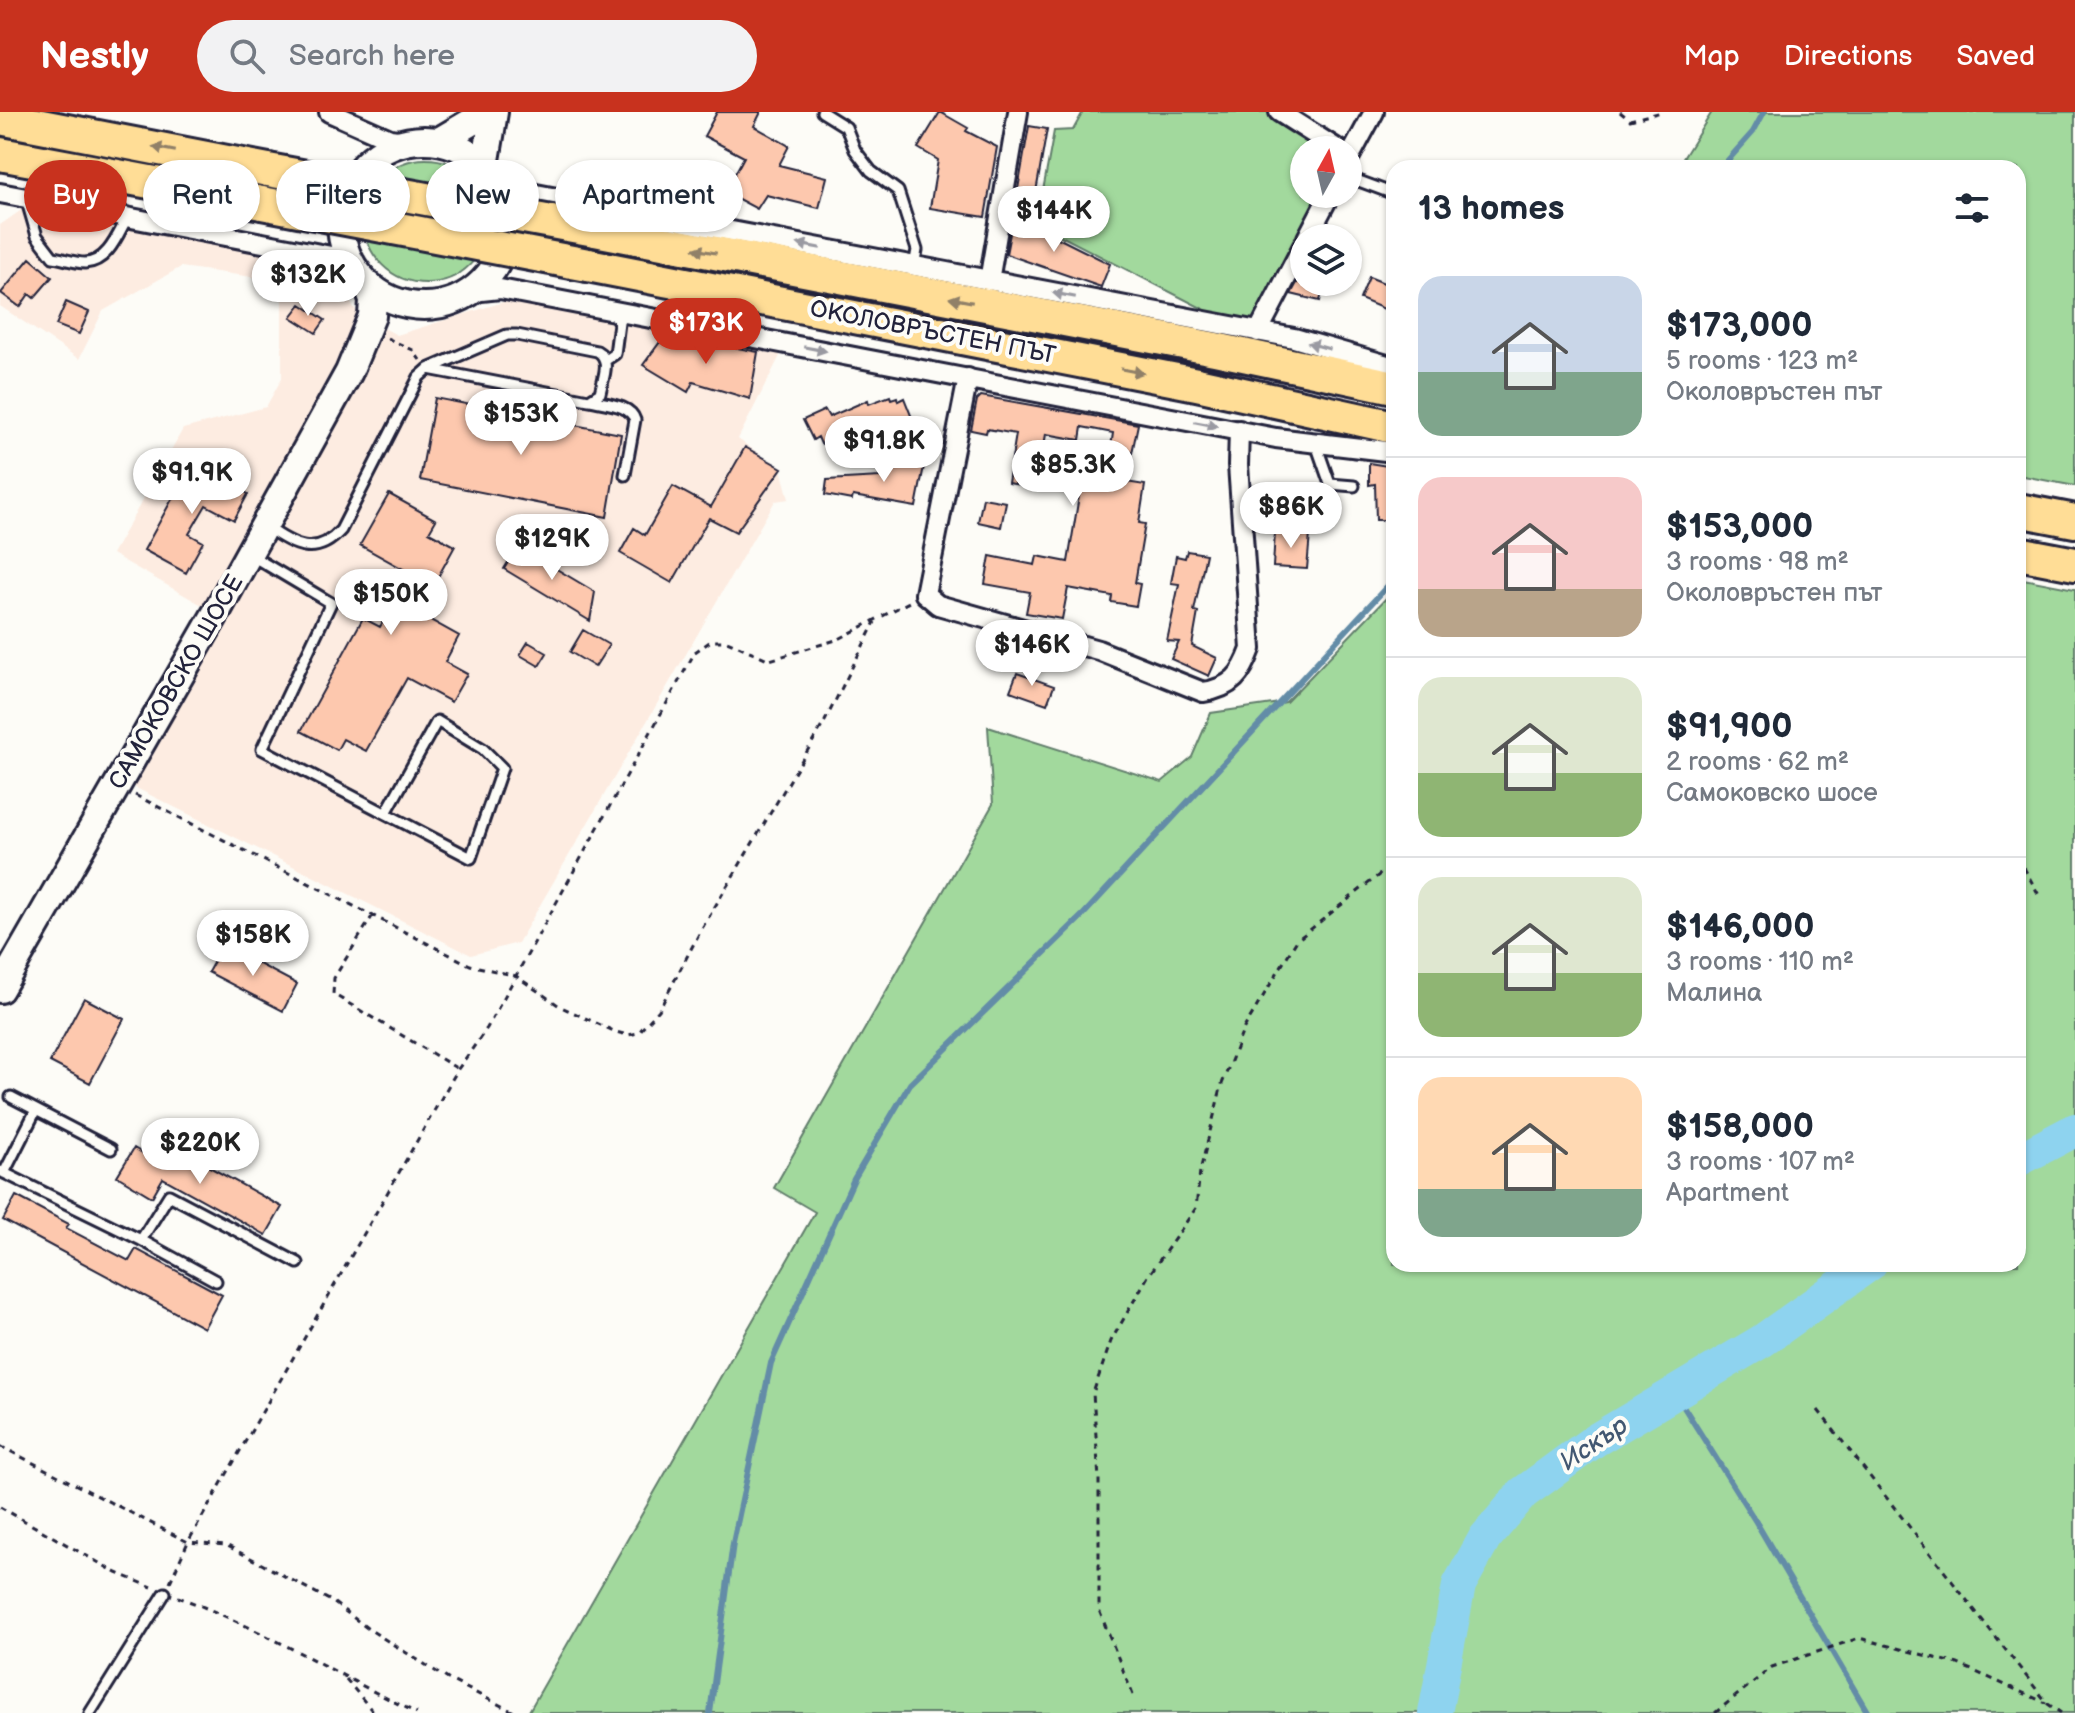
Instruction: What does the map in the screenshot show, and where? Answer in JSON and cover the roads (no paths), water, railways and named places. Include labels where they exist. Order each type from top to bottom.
[{"type":"highway","name":"ОКОЛОВРЪСТЕН ПЪТ","points":[[0,118],[1215,349],[1386,385]]},
{"type":"highway","name":"ОКОЛОВРЪСТЕН ПЪТ","points":[[0,154],[1197,384],[1386,425]]},
{"type":"highway","points":[[2026,512],[2075,521]]},
{"type":"highway","points":[[2026,555],[2075,564]]},
{"type":"main road","points":[[439,141],[491,112]]},
{"type":"main road","points":[[489,160],[491,112]]},
{"type":"main road","points":[[349,372],[372,316],[373,300],[347,254],[340,221],[350,185],[377,154],[405,141],[439,141],[455,145],[475,160]]},
{"type":"main road","points":[[360,276],[385,299],[406,306],[446,304],[472,292],[492,272],[505,247],[507,232]]},
{"type":"main road","points":[[349,372],[380,334],[402,314],[422,307]]},
{"type":"main road","name":"САМОКОВСКО ШОСЕ","points":[[0,989],[249,554],[349,372]]},
{"type":"street","points":[[329,112],[390,139],[405,141]]},
{"type":"street","points":[[989,281],[1018,112]]},
{"type":"street","points":[[1359,136],[1374,112]]},
{"type":"street","points":[[1289,115],[1318,136]]},
{"type":"street","points":[[0,193],[24,198]]},
{"type":"street","points":[[539,195],[1294,338],[1386,365]]},
{"type":"street","points":[[127,218],[331,256],[360,276]]},
{"type":"street","points":[[1258,332],[1290,271]]},
{"type":"street","name":"ОКОЛОВРЪСТЕН ПЪТ","points":[[472,292],[500,289],[1239,430],[1386,451]]},
{"type":"street","points":[[968,378],[925,594],[938,605],[1098,650],[1203,692],[1219,690],[1232,683],[1243,671],[1251,649],[1238,465],[1239,430]]},
{"type":"lane","points":[[822,112],[846,127],[855,150],[871,171],[898,191],[917,250],[914,266]]},
{"type":"lane","points":[[1362,182],[1386,191]]},
{"type":"lane","points":[[36,232],[53,257],[86,263],[111,247],[119,232]]},
{"type":"lane","points":[[606,360],[615,354],[619,327],[613,310]]},
{"type":"lane","points":[[265,525],[289,543],[300,547],[314,547],[334,538],[341,530],[419,377],[428,369],[507,335],[597,351],[603,355],[606,360],[600,393],[589,400]]},
{"type":"lane","points":[[428,369],[629,409],[635,420],[625,475]]},
{"type":"lane","points":[[1314,442],[1318,445],[1330,484],[1354,486]]},
{"type":"lane","points":[[249,554],[331,603],[262,749],[471,858],[502,768],[483,749],[437,721],[386,813]]},
{"type":"lane","points":[[11,1097],[111,1149]]},
{"type":"lane","points":[[36,1110],[2,1172],[141,1240],[216,1281]]},
{"type":"lane","points":[[141,1240],[169,1195],[298,1263]]},
{"type":"lane","points":[[90,1713],[165,1593]]},
{"type":"waterway","points":[[1728,160],[1753,132],[1764,112]]},
{"type":"waterway","points":[[710,1713],[733,1543],[771,1363],[854,1179],[910,1084],[1082,916],[1386,588]]},
{"type":"waterway","name":"Искър","points":[[2026,1156],[2075,1130]]},
{"type":"waterway","name":"Искър","points":[[1435,1713],[1459,1585],[1485,1538],[1523,1493],[1594,1441],[1762,1341],[1859,1272]]},
{"type":"waterway","points":[[1675,1393],[1756,1522],[1868,1713]]}]
